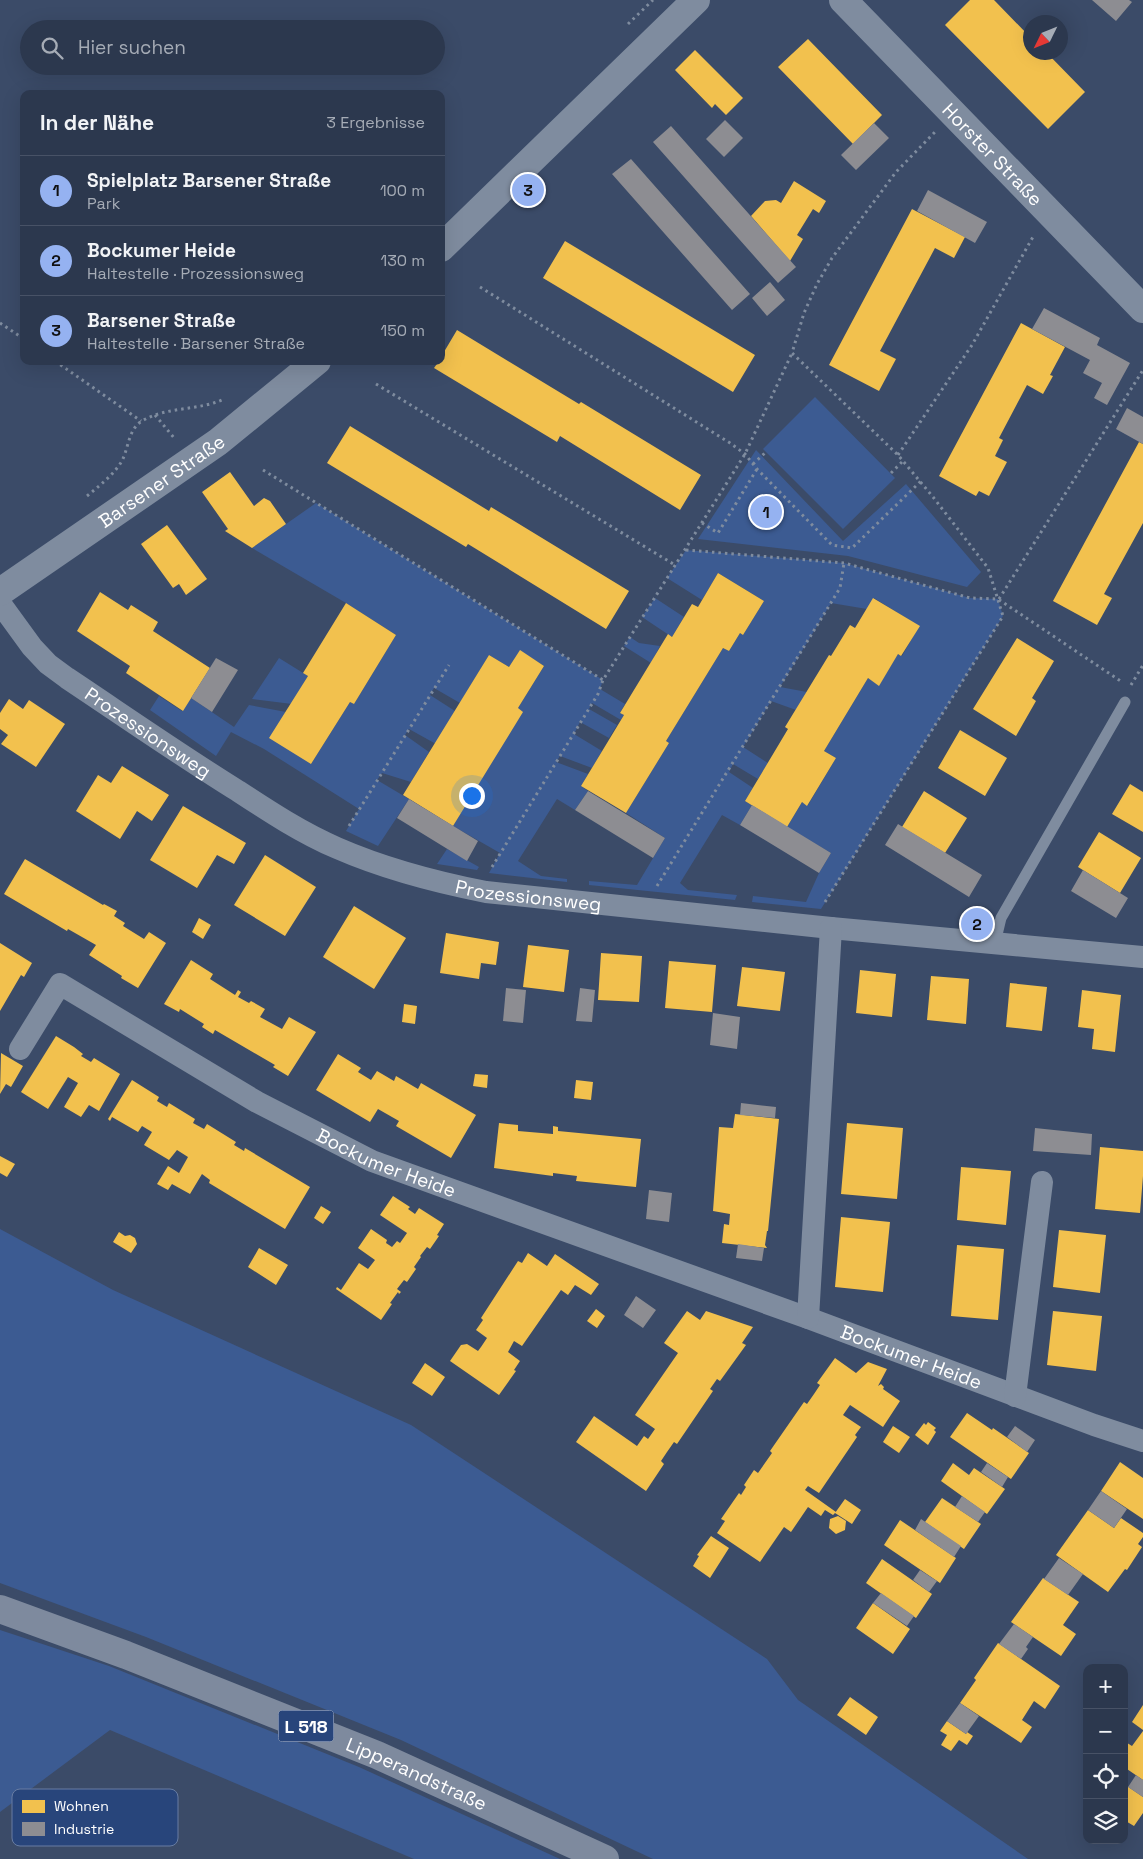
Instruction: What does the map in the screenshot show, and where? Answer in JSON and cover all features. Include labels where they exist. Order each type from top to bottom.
[{"type":"main road","name":"Lipperandstraße","points":[[0,1609],[126,1655],[377,1755],[605,1859]]},
{"type":"street","points":[[445,244],[696,0]]},
{"type":"street","name":"Horster Straße","points":[[843,0],[1143,309]]},
{"type":"street","name":"Barsener Straße","points":[[0,592],[218,442],[312,365]]},
{"type":"street","name":"Prozessionsweg","points":[[0,603],[32,647],[48,664],[67,678],[287,822],[336,847],[380,865],[445,884],[486,892],[1143,957]]},
{"type":"street","points":[[808,1318],[825,927]]},
{"type":"street","name":"Bockumer Heide","points":[[20,1049],[60,984],[257,1102],[372,1161],[1143,1441]]},
{"type":"street","points":[[1015,1396],[1042,1182]]},
{"type":"lane","points":[[995,943],[1000,918],[1126,702]]},
{"type":"path","points":[[486,892],[489,872],[598,694],[603,680],[745,454],[792,353],[804,313],[817,284],[832,258],[896,172],[953,114]]},
{"type":"path","points":[[898,455],[972,345],[1048,211]]},
{"type":"path","points":[[480,287],[730,442],[745,454],[757,469],[832,545],[852,548],[921,482]]},
{"type":"path","points":[[0,323],[20,336]]},
{"type":"path","points":[[792,353],[898,455],[921,482],[988,568],[1003,616],[821,909],[825,927]]},
{"type":"path","points":[[61,365],[141,421]]},
{"type":"path","points":[[998,599],[1143,370]]},
{"type":"path","points":[[376,384],[675,565]]},
{"type":"path","points":[[86,498],[109,478],[121,462],[132,431],[141,421],[155,415],[204,406],[223,400],[230,394]]},
{"type":"path","points":[[753,464],[766,452]]},
{"type":"path","points":[[890,473],[903,461]]},
{"type":"path","points":[[702,523],[718,533],[757,469]]},
{"type":"path","points":[[263,470],[603,680]]},
{"type":"path","points":[[686,550],[844,563],[970,598],[998,599],[1130,687]]},
{"type":"path","points":[[654,908],[657,886],[840,588],[844,563]]},
{"type":"path","points":[[336,847],[449,665]]},
{"type":"shaded area","points":[[815,397],[895,478],[843,529],[763,449]]},
{"type":"shaded area","points":[[756,450],[843,541],[906,484],[981,572],[967,587],[848,556],[698,539]]},
{"type":"shaded area","points":[[316,503],[603,680],[600,689],[625,704],[620,713],[624,715],[621,720],[592,703],[589,709],[617,725],[609,738],[580,722],[574,734],[602,751],[592,768],[560,756],[556,762],[588,774],[581,786],[588,791],[575,810],[557,799],[518,861],[541,876],[567,879],[567,882],[489,873],[500,853],[453,826],[518,708],[544,666],[520,651],[509,667],[489,655],[460,703],[434,688],[430,695],[455,711],[436,744],[409,729],[405,735],[429,752],[411,782],[382,773],[377,780],[409,799],[378,846],[346,831],[359,809],[264,749],[231,732],[216,756],[150,710],[159,696],[182,711],[191,698],[234,727],[249,705],[286,712],[311,764],[350,702],[354,704],[396,635],[346,603],[252,548]]},
{"type":"shaded area","points":[[686,550],[844,563],[970,598],[998,599],[1003,616],[821,909],[752,902],[753,896],[806,902],[819,873],[831,853],[787,827],[802,802],[808,805],[836,758],[824,751],[868,678],[879,685],[898,654],[902,656],[919,626],[874,598],[867,609],[831,603],[780,687],[807,692],[796,710],[771,701],[743,747],[768,763],[758,779],[733,764],[729,772],[753,788],[745,801],[752,805],[740,825],[722,815],[680,883],[688,890],[737,895],[735,900],[589,885],[589,881],[637,885],[665,838],[626,813],[669,743],[666,741],[723,648],[729,651],[740,633],[743,635],[764,601],[718,573],[702,600],[667,578]]},
{"type":"shaded area","points":[[655,598],[684,617],[672,637],[642,617]]},
{"type":"shaded area","points":[[630,637],[639,643],[660,646],[651,663],[624,646]]},
{"type":"shaded area","points":[[279,658],[308,676],[292,704],[252,699]]},
{"type":"shaded area","points":[[447,849],[479,867],[477,870],[437,864]]},
{"type":"shaded area","points":[[0,1229],[113,1290],[411,1425],[767,1659],[798,1700],[1028,1859],[653,1859],[401,1740],[146,1637],[0,1583]]},
{"type":"shaded area","points":[[0,1630],[109,1666],[359,1767],[560,1859],[414,1859],[110,1730],[31,1789],[12,1789],[12,1803],[0,1812]]},
{"type":"building: Wohnen","points":[[970,0],[994,0],[1023,30],[1023,60],[1054,60],[1085,92],[1048,129],[945,25]]},
{"type":"building: Wohnen","points":[[808,39],[882,115],[853,144],[778,67]]},
{"type":"building: Wohnen","points":[[695,50],[743,98],[726,115],[715,104],[712,108],[675,70]]},
{"type":"building: Wohnen","points":[[794,181],[826,201],[819,213],[813,209],[797,235],[803,239],[790,261],[751,216],[765,201],[776,200],[781,203]]},
{"type":"building: Wohnen","points":[[912,209],[965,237],[954,258],[935,248],[880,351],[896,359],[879,391],[829,365]]},
{"type":"building: Wohnen","points":[[565,241],[755,355],[733,392],[543,278]]},
{"type":"building: Wohnen","points":[[1021,323],[1065,347],[1050,375],[1053,376],[1043,394],[1027,385],[999,438],[1003,440],[995,456],[1007,462],[989,496],[979,491],[976,496],[939,476]]},
{"type":"building: Wohnen","points":[[457,330],[701,475],[680,510],[560,436],[557,442],[434,368],[436,365],[445,365],[445,350]]},
{"type":"building: Wohnen","points":[[350,426],[489,511],[491,507],[629,591],[606,629],[468,544],[466,547],[327,463]]},
{"type":"building: Wohnen","points":[[1139,442],[1143,444],[1143,523],[1104,594],[1112,598],[1097,625],[1053,601]]},
{"type":"building: Wohnen","points":[[230,472],[254,506],[264,498],[270,501],[286,524],[252,548],[225,531],[228,529],[202,492]]},
{"type":"building: Wohnen","points":[[167,525],[207,579],[186,595],[179,584],[173,588],[141,544]]},
{"type":"building: Wohnen","points":[[718,573],[764,601],[743,635],[740,633],[729,651],[723,648],[666,741],[669,743],[626,813],[581,786],[624,715],[620,713],[668,634],[672,637],[692,604],[698,607]]},
{"type":"building: Wohnen","points":[[100,592],[128,610],[131,605],[158,622],[153,631],[210,668],[183,711],[126,673],[130,666],[77,631]]},
{"type":"building: Wohnen","points":[[873,598],[920,626],[901,656],[898,654],[879,686],[868,678],[824,751],[836,758],[807,806],[802,802],[787,827],[745,801],[788,729],[785,727],[829,655],[831,656],[850,625],[855,628]]},
{"type":"building: Wohnen","points":[[346,603],[396,635],[354,704],[350,702],[311,764],[269,738],[308,676],[303,673]]},
{"type":"building: Wohnen","points":[[1017,638],[1054,661],[1032,698],[1036,701],[1016,736],[973,709]]},
{"type":"building: Wohnen","points":[[520,650],[544,666],[518,708],[523,712],[453,826],[403,795],[489,655],[509,667]]},
{"type":"building: Wohnen","points":[[9,699],[23,709],[29,700],[65,724],[36,767],[1,744],[8,735],[0,729],[0,713]]},
{"type":"building: Wohnen","points":[[960,730],[1007,758],[985,796],[938,768]]},
{"type":"building: Wohnen","points":[[122,766],[169,795],[152,821],[137,811],[120,839],[76,811],[98,775],[111,783]]},
{"type":"building: Wohnen","points":[[1130,784],[1143,792],[1143,832],[1112,814]]},
{"type":"building: Wohnen","points":[[924,791],[967,818],[945,853],[902,827]]},
{"type":"building: Wohnen","points":[[183,806],[246,843],[234,864],[217,855],[197,888],[150,860]]},
{"type":"building: Wohnen","points":[[1099,832],[1141,858],[1120,893],[1078,867]]},
{"type":"building: Wohnen","points":[[265,855],[316,887],[285,936],[234,905]]},
{"type":"building: Wohnen","points":[[25,859],[103,905],[117,911],[114,916],[125,923],[123,926],[144,939],[149,932],[166,943],[138,988],[89,955],[96,945],[68,929],[67,931],[4,894]]},
{"type":"building: Wohnen","points":[[354,906],[406,938],[374,989],[323,957]]},
{"type":"building: Wohnen","points":[[199,918],[211,925],[203,939],[192,932]]},
{"type":"building: Wohnen","points":[[446,933],[499,942],[496,965],[481,963],[479,979],[440,973]]},
{"type":"building: Wohnen","points":[[0,943],[32,963],[24,977],[21,975],[0,1011]]},
{"type":"building: Wohnen","points":[[528,945],[569,950],[564,992],[523,987]]},
{"type":"building: Wohnen","points":[[601,953],[642,956],[639,1002],[598,1000]]},
{"type":"building: Wohnen","points":[[191,960],[213,974],[210,979],[235,995],[238,990],[241,992],[238,997],[249,1003],[251,1001],[265,1009],[260,1017],[282,1029],[289,1017],[316,1032],[288,1076],[273,1067],[275,1065],[215,1030],[213,1034],[202,1027],[204,1024],[180,1009],[179,1012],[164,1004]]},
{"type":"building: Wohnen","points":[[669,961],[716,965],[712,1012],[665,1008]]},
{"type":"building: Wohnen","points":[[742,967],[785,972],[780,1011],[737,1006]]},
{"type":"building: Wohnen","points":[[860,970],[896,974],[892,1017],[856,1013]]},
{"type":"building: Wohnen","points":[[931,976],[969,979],[966,1024],[927,1020]]},
{"type":"building: Wohnen","points":[[1010,983],[1047,987],[1042,1031],[1006,1027]]},
{"type":"building: Wohnen","points":[[1082,990],[1121,995],[1115,1052],[1092,1049],[1094,1029],[1078,1027]]},
{"type":"building: Wohnen","points":[[404,1004],[417,1006],[415,1024],[402,1022]]},
{"type":"building: Wohnen","points":[[56,1036],[74,1047],[83,1054],[81,1056],[91,1062],[94,1058],[120,1074],[99,1111],[89,1105],[81,1117],[64,1107],[78,1083],[68,1077],[48,1109],[21,1092]]},
{"type":"building: Wohnen","points":[[1,1053],[23,1066],[11,1087],[6,1084],[0,1094]]},
{"type":"building: Wohnen","points":[[338,1054],[361,1068],[358,1072],[371,1080],[377,1071],[394,1081],[396,1076],[418,1089],[421,1083],[476,1115],[451,1158],[396,1126],[399,1121],[378,1109],[370,1122],[316,1090]]},
{"type":"building: Wohnen","points":[[475,1074],[488,1075],[487,1088],[473,1086]]},
{"type":"building: Wohnen","points":[[132,1080],[159,1097],[157,1101],[167,1107],[169,1103],[195,1119],[193,1123],[204,1129],[207,1124],[236,1142],[234,1145],[244,1151],[245,1148],[310,1187],[285,1229],[209,1183],[210,1180],[202,1174],[190,1194],[172,1184],[168,1190],[157,1184],[168,1166],[179,1173],[188,1157],[177,1150],[169,1160],[144,1145],[152,1132],[142,1126],[138,1132],[112,1117],[110,1121],[108,1119]]},
{"type":"building: Wohnen","points":[[576,1080],[593,1082],[591,1100],[574,1098]]},
{"type":"building: Wohnen","points":[[735,1114],[779,1119],[765,1245],[767,1248],[722,1243],[724,1224],[729,1225],[730,1214],[713,1211],[719,1127],[733,1128]]},
{"type":"building: Wohnen","points":[[499,1123],[518,1125],[518,1131],[553,1134],[553,1126],[558,1127],[558,1131],[641,1139],[636,1187],[576,1181],[577,1176],[553,1173],[553,1176],[494,1168]]},
{"type":"building: Wohnen","points":[[847,1123],[903,1128],[897,1199],[841,1194]]},
{"type":"building: Wohnen","points":[[1100,1147],[1143,1151],[1140,1213],[1095,1209]]},
{"type":"building: Wohnen","points":[[0,1156],[15,1164],[7,1177],[0,1173]]},
{"type":"building: Wohnen","points":[[961,1167],[1011,1171],[1006,1225],[957,1220]]},
{"type":"building: Wohnen","points":[[393,1196],[410,1207],[408,1209],[415,1214],[419,1208],[444,1224],[437,1235],[439,1236],[430,1249],[427,1247],[420,1256],[414,1267],[416,1269],[407,1282],[404,1280],[397,1289],[401,1292],[399,1294],[398,1292],[390,1303],[392,1304],[381,1320],[336,1289],[337,1287],[341,1290],[359,1263],[368,1269],[375,1260],[358,1248],[371,1229],[387,1240],[386,1243],[392,1247],[397,1241],[400,1243],[407,1233],[380,1215]]},
{"type":"building: Wohnen","points":[[321,1206],[331,1212],[323,1224],[314,1218]]},
{"type":"building: Wohnen","points":[[841,1217],[890,1222],[883,1292],[835,1287]]},
{"type":"building: Wohnen","points":[[1059,1230],[1106,1235],[1100,1293],[1053,1287]]},
{"type":"building: Wohnen","points":[[119,1232],[125,1236],[130,1235],[135,1238],[137,1244],[131,1253],[113,1242]]},
{"type":"building: Wohnen","points":[[957,1245],[1004,1249],[998,1320],[951,1316]]},
{"type":"building: Wohnen","points":[[259,1248],[288,1265],[276,1285],[248,1267]]},
{"type":"building: Wohnen","points":[[528,1253],[547,1266],[555,1254],[599,1284],[591,1295],[575,1285],[568,1295],[561,1290],[522,1346],[514,1341],[508,1352],[520,1361],[514,1370],[516,1371],[499,1395],[450,1361],[461,1345],[467,1344],[478,1351],[481,1347],[487,1338],[476,1330],[483,1320],[481,1318],[518,1261],[522,1263]]},
{"type":"building: Wohnen","points":[[596,1309],[605,1316],[597,1328],[587,1321]]},
{"type":"building: Wohnen","points":[[687,1311],[700,1320],[706,1311],[753,1327],[742,1343],[746,1345],[720,1381],[717,1379],[710,1389],[713,1391],[677,1444],[674,1442],[667,1452],[661,1461],[664,1464],[646,1491],[576,1442],[594,1416],[637,1446],[644,1436],[648,1439],[655,1429],[635,1415],[678,1353],[664,1343]]},
{"type":"building: Wohnen","points":[[1053,1311],[1102,1316],[1096,1371],[1047,1365]]},
{"type":"building: Wohnen","points":[[835,1358],[856,1373],[868,1362],[887,1369],[878,1386],[881,1384],[884,1387],[883,1389],[900,1401],[883,1427],[850,1405],[843,1415],[861,1427],[855,1435],[857,1437],[819,1493],[808,1486],[805,1490],[836,1512],[833,1515],[825,1510],[821,1516],[808,1507],[791,1532],[784,1527],[760,1562],[717,1533],[725,1521],[721,1519],[739,1493],[741,1495],[746,1487],[744,1485],[754,1470],[758,1473],[772,1453],[770,1451],[804,1402],[807,1404],[820,1385],[817,1383]]},
{"type":"building: Wohnen","points":[[425,1363],[445,1377],[432,1396],[412,1383]]},
{"type":"building: Wohnen","points":[[967,1413],[1029,1453],[1011,1479],[950,1437]]},
{"type":"building: Wohnen","points":[[928,1422],[936,1428],[934,1430],[936,1432],[928,1445],[915,1435],[924,1423],[926,1425]]},
{"type":"building: Wohnen","points":[[893,1426],[910,1437],[899,1453],[883,1442]]},
{"type":"building: Wohnen","points":[[1120,1462],[1143,1478],[1143,1519],[1101,1491]]},
{"type":"building: Wohnen","points":[[953,1463],[969,1475],[974,1468],[1005,1489],[987,1514],[941,1481]]},
{"type":"building: Wohnen","points":[[942,1498],[981,1524],[964,1549],[925,1522]]},
{"type":"building: Wohnen","points":[[845,1499],[861,1510],[852,1524],[835,1513]]},
{"type":"building: Wohnen","points":[[1088,1510],[1114,1528],[1121,1518],[1143,1533],[1143,1537],[1138,1544],[1142,1547],[1127,1570],[1125,1569],[1108,1592],[1056,1555]]},
{"type":"building: Wohnen","points":[[838,1516],[846,1521],[845,1530],[836,1534],[829,1528],[830,1519]]},
{"type":"building: Wohnen","points":[[900,1520],[956,1558],[940,1583],[884,1545]]},
{"type":"building: Wohnen","points":[[711,1536],[729,1548],[710,1578],[693,1566],[699,1556],[697,1555]]},
{"type":"building: Wohnen","points":[[882,1559],[932,1594],[916,1618],[866,1583]]},
{"type":"building: Wohnen","points":[[1043,1578],[1079,1602],[1063,1625],[1076,1634],[1061,1656],[1011,1622]]},
{"type":"building: Wohnen","points":[[873,1603],[910,1629],[893,1654],[856,1628]]},
{"type":"building: Wohnen","points":[[998,1643],[1060,1686],[1045,1709],[1034,1701],[1022,1720],[1032,1727],[1021,1743],[960,1703],[976,1680],[974,1678]]},
{"type":"building: Wohnen","points":[[850,1697],[878,1717],[866,1735],[837,1715]]},
{"type":"building: Wohnen","points":[[1143,1705],[1143,1730],[1132,1722]]},
{"type":"building: Wohnen","points":[[947,1721],[966,1734],[967,1732],[973,1736],[967,1745],[959,1740],[951,1751],[941,1745],[947,1735],[940,1731]]},
{"type":"building: Wohnen","points":[[1143,1731],[1143,1780],[1128,1770],[1128,1744],[1132,1746]]},
{"type":"building: Wohnen","points":[[1128,1787],[1143,1797],[1143,1813],[1134,1826],[1128,1822]]},
{"type":"building: Industrie","points":[[1092,0],[1129,0],[1132,2],[1116,21]]},
{"type":"building: Industrie","points":[[725,120],[743,138],[724,157],[706,139]]},
{"type":"building: Industrie","points":[[874,123],[889,138],[856,170],[841,155]]},
{"type":"building: Industrie","points":[[671,126],[796,267],[778,283],[653,142]]},
{"type":"building: Industrie","points":[[631,159],[750,294],[732,310],[612,174]]},
{"type":"building: Industrie","points":[[928,190],[987,222],[975,243],[917,211]]},
{"type":"building: Industrie","points":[[770,282],[785,300],[767,316],[752,298]]},
{"type":"building: Industrie","points":[[1044,308],[1100,338],[1097,345],[1130,363],[1107,405],[1094,398],[1102,383],[1083,373],[1090,360],[1032,329]]},
{"type":"building: Industrie","points":[[1127,408],[1143,417],[1143,444],[1116,429]]},
{"type":"building: Industrie","points":[[216,658],[238,670],[212,712],[191,698]]},
{"type":"building: Industrie","points":[[588,791],[665,838],[653,858],[575,810]]},
{"type":"building: Industrie","points":[[409,799],[478,841],[467,861],[397,818]]},
{"type":"building: Industrie","points":[[752,805],[831,853],[819,873],[740,825]]},
{"type":"building: Industrie","points":[[898,824],[982,875],[969,897],[885,845]]},
{"type":"building: Industrie","points":[[1083,870],[1128,898],[1116,918],[1071,891]]},
{"type":"building: Industrie","points":[[506,988],[526,990],[523,1023],[503,1021]]},
{"type":"building: Industrie","points":[[580,988],[595,990],[592,1022],[576,1021]]},
{"type":"building: Industrie","points":[[713,1013],[740,1017],[737,1049],[710,1045]]},
{"type":"building: Industrie","points":[[741,1103],[776,1107],[775,1118],[740,1115]]},
{"type":"building: Industrie","points":[[1035,1128],[1092,1134],[1091,1155],[1033,1151]]},
{"type":"building: Industrie","points":[[649,1190],[672,1193],[669,1222],[646,1219]]},
{"type":"building: Industrie","points":[[738,1244],[764,1248],[762,1261],[736,1258]]},
{"type":"building: Industrie","points":[[636,1296],[656,1310],[643,1328],[624,1315]]},
{"type":"building: Industrie","points":[[1015,1426],[1035,1440],[1027,1452],[1007,1437]]},
{"type":"building: Industrie","points":[[987,1463],[1008,1477],[1002,1487],[981,1472]]},
{"type":"building: Industrie","points":[[1101,1491],[1127,1509],[1114,1528],[1088,1510]]},
{"type":"building: Industrie","points":[[962,1496],[985,1512],[978,1522],[955,1507]]},
{"type":"building: Industrie","points":[[921,1519],[961,1546],[954,1557],[915,1530]]},
{"type":"building: Industrie","points":[[1059,1558],[1083,1574],[1068,1595],[1044,1579]]},
{"type":"building: Industrie","points":[[920,1570],[937,1581],[929,1592],[913,1580]]},
{"type":"building: Industrie","points":[[881,1593],[914,1616],[907,1626],[873,1603]]},
{"type":"building: Industrie","points":[[1014,1624],[1033,1637],[1021,1659],[999,1644]]},
{"type":"building: Industrie","points":[[960,1703],[979,1716],[966,1734],[947,1721]]},
{"type":"building: Industrie","points":[[1136,1775],[1143,1780],[1143,1797],[1128,1787]]},
{"type":"place","name":"Barsener Straße","points":[[528,190]]},
{"type":"place","name":"Spielplatz Barsener Straße","points":[[766,512]]},
{"type":"place","name":"Bockumer Heide","points":[[977,924]]}]
